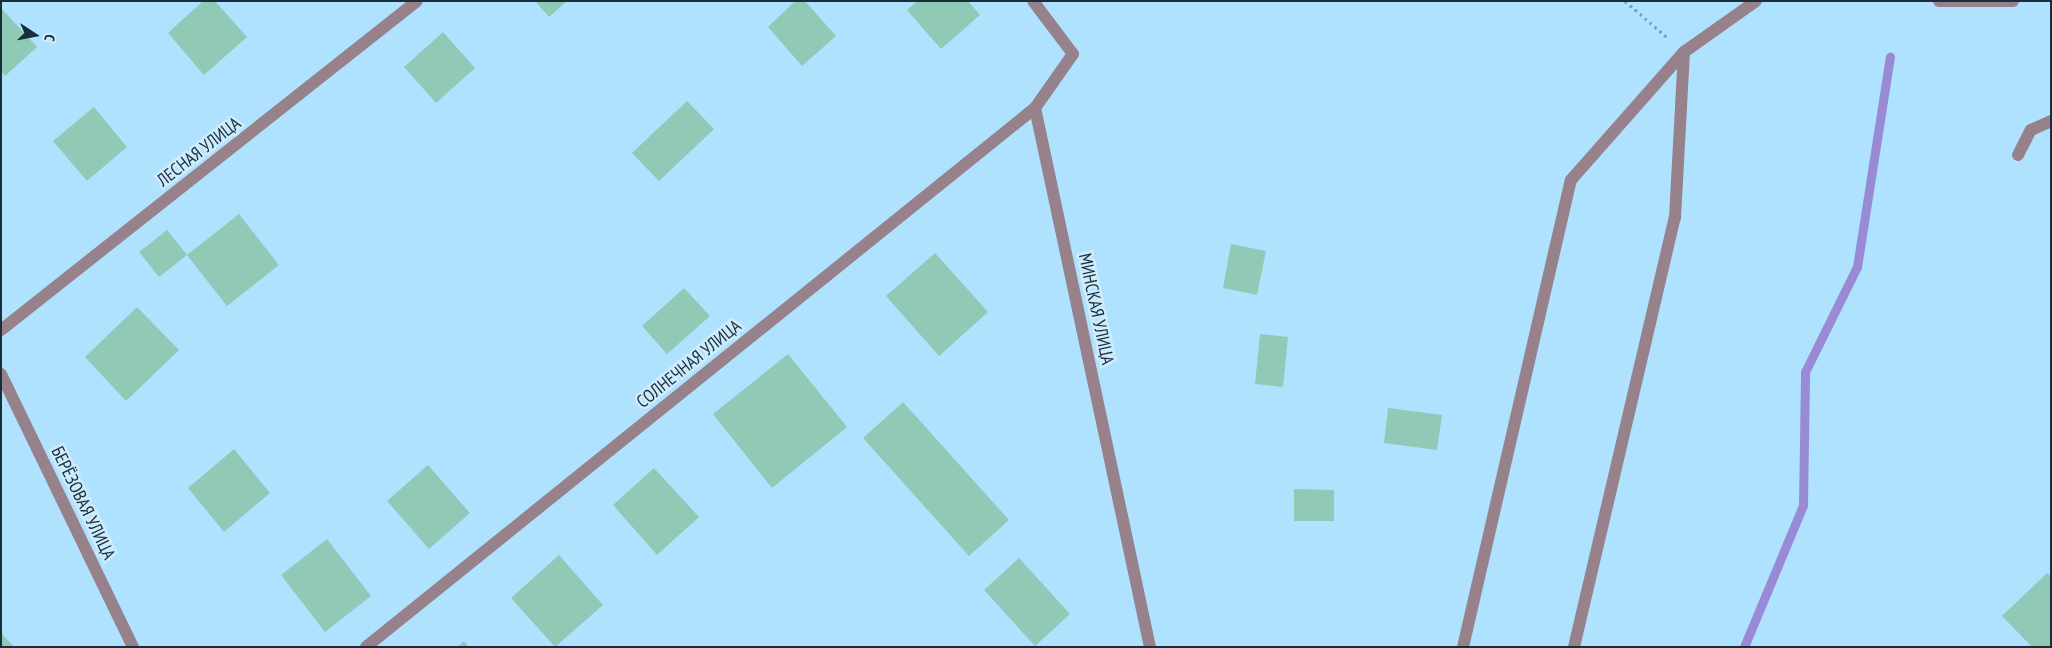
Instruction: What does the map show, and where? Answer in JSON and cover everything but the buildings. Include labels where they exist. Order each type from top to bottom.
[{"type":"street","name":"ЛЕСНАЯ УЛИЦА","points":[[1,330],[418,1]]},
{"type":"street","points":[[1033,1],[1073,54],[1035,108]]},
{"type":"street","points":[[1463,647],[1571,180],[1684,52],[1756,1]]},
{"type":"street","points":[[1939,1],[2013,1]]},
{"type":"street","points":[[1574,647],[1675,218],[1684,52]]},
{"type":"street","name":"СОЛНЕЧНАЯ УЛИЦА","points":[[366,647],[1035,108]]},
{"type":"street","name":"МИНСКАЯ УЛИЦА","points":[[1035,108],[1150,647]]},
{"type":"street","points":[[2018,156],[2031,130],[2051,121]]},
{"type":"street","name":"БЕРЁЗОВАЯ УЛИЦА","points":[[1,374],[133,647]]},
{"type":"path","points":[[1625,1],[1684,52]]},
{"type":"waterway","points":[[1744,647],[1803,505],[1805,372],[1857,267],[1890,57]]}]
